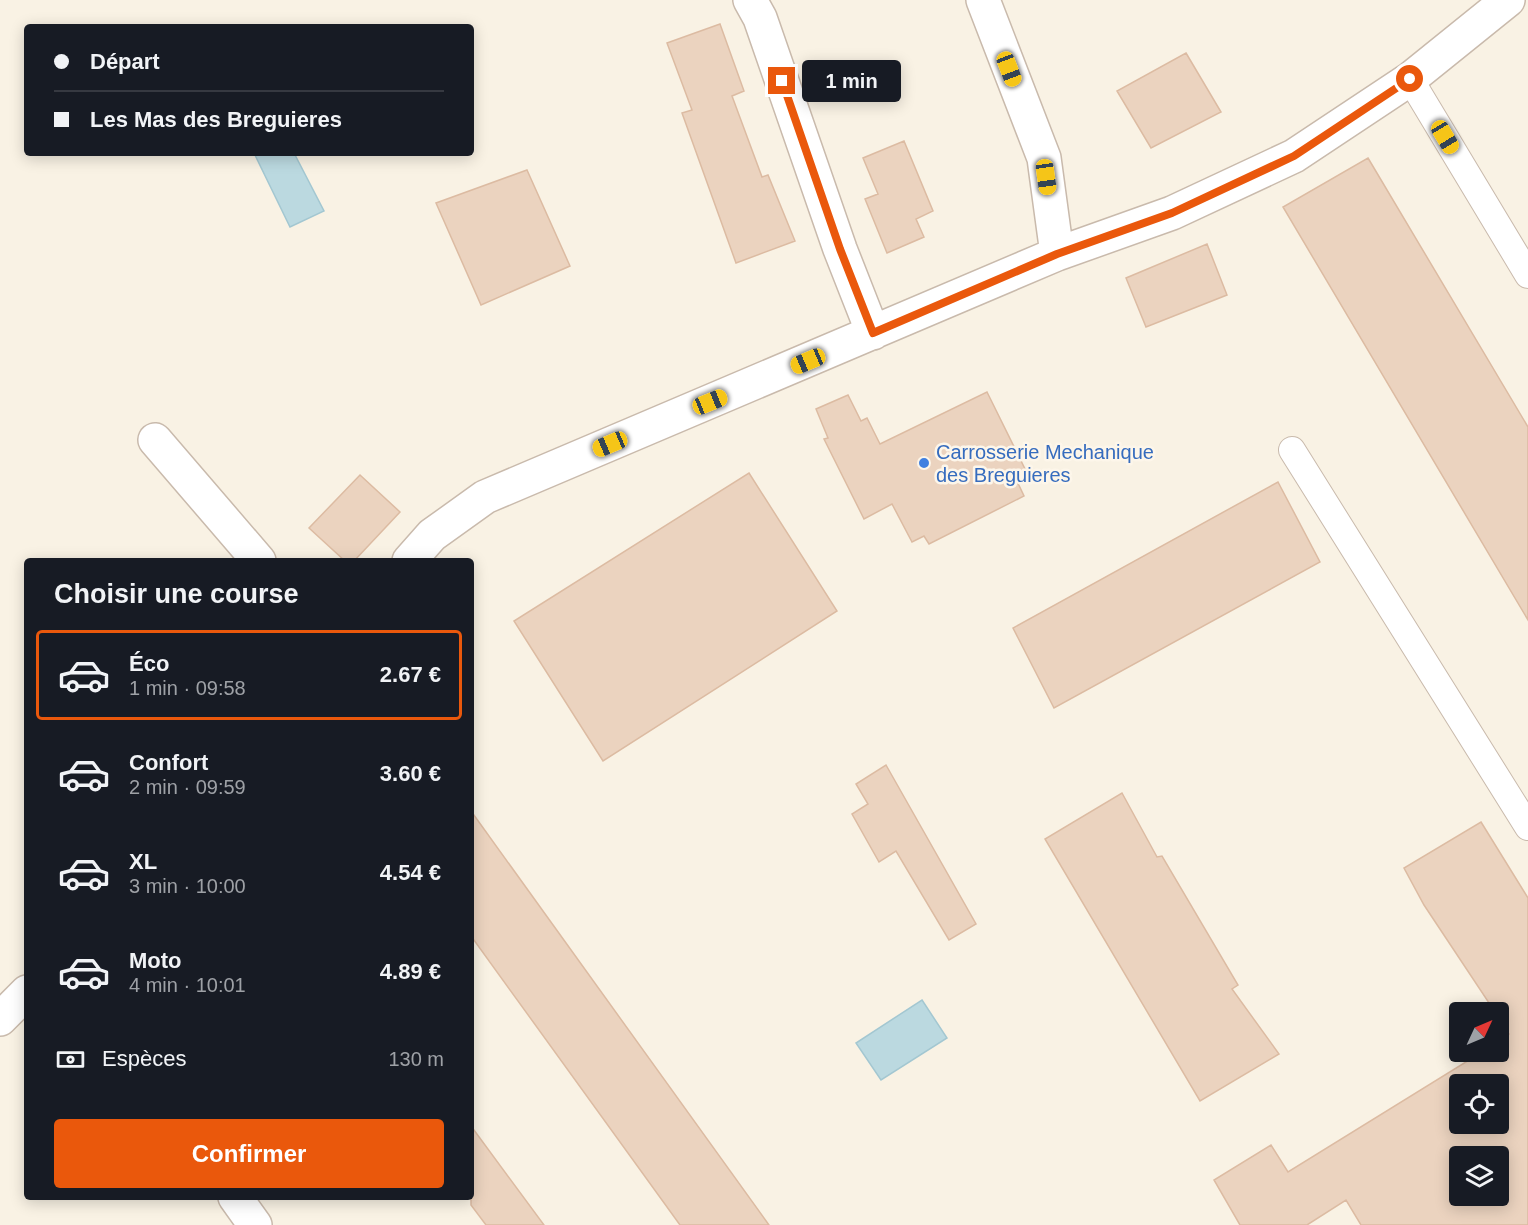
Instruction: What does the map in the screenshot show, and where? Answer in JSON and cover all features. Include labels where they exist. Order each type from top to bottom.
[{"type":"street","points":[[750,0],[760,18],[840,249],[873,333]]},
{"type":"street","points":[[983,0],[1044,158],[1057,254]]},
{"type":"street","points":[[412,558],[432,535],[485,497],[1057,254],[1172,213],[1294,156],[1410,79],[1508,0]]},
{"type":"street","points":[[155,440],[256,558]]},
{"type":"street","points":[[0,1019],[24,995]]},
{"type":"street","points":[[237,1200],[255,1225]]},
{"type":"lane","points":[[1410,79],[1528,275]]},
{"type":"lane","points":[[1292,450],[1528,827]]},
{"type":"water","points":[[255,156],[296,156],[324,211],[290,227]]},
{"type":"water","points":[[922,1000],[947,1038],[881,1080],[856,1043]]},
{"type":"building","points":[[720,24],[744,91],[732,96],[762,177],[768,175],[795,241],[736,263],[682,113],[692,110],[667,43]]},
{"type":"building","points":[[1186,53],[1221,112],[1151,148],[1117,91]]},
{"type":"building","points":[[904,141],[933,211],[916,219],[924,237],[887,253],[865,199],[878,194],[863,158]]},
{"type":"building","points":[[1368,158],[1528,427],[1528,620],[1283,207]]},
{"type":"building","points":[[527,170],[570,266],[481,305],[436,203]]},
{"type":"building","points":[[1207,244],[1227,295],[1146,327],[1126,278]]},
{"type":"building","points":[[987,392],[1027,473],[1016,479],[1024,496],[929,544],[924,536],[912,542],[892,504],[864,519],[824,439],[828,438],[816,409],[848,395],[861,421],[867,418],[880,444]]},
{"type":"building","points":[[749,473],[837,611],[603,761],[514,621]]},
{"type":"building","points":[[360,475],[400,512],[357,558],[342,558],[309,528]]},
{"type":"building","points":[[1278,482],[1320,562],[1054,708],[1013,628]]},
{"type":"building","points":[[886,765],[976,924],[949,940],[896,851],[879,862],[852,814],[868,804],[856,784]]},
{"type":"building","points":[[1122,793],[1157,857],[1162,856],[1238,985],[1232,989],[1279,1054],[1200,1101],[1045,839]]},
{"type":"building","points":[[474,815],[769,1225],[680,1225],[474,940]]},
{"type":"building","points":[[1481,822],[1528,898],[1528,1225],[1361,1225],[1346,1200],[1307,1225],[1240,1225],[1214,1180],[1271,1145],[1288,1172],[1466,1062],[1509,1062],[1509,1002],[1488,1002],[1424,905],[1404,868]]},
{"type":"building","points":[[474,1130],[544,1225],[486,1225],[471,1205],[471,1200],[474,1200]]},
{"type":"place","name":"Carrosserie Mechanique des Breguieres","points":[[924,463]]},
{"type":"route","points":[[782,81],[840,249],[873,333],[1057,254],[1172,213],[1294,156],[1410,79]]}]
